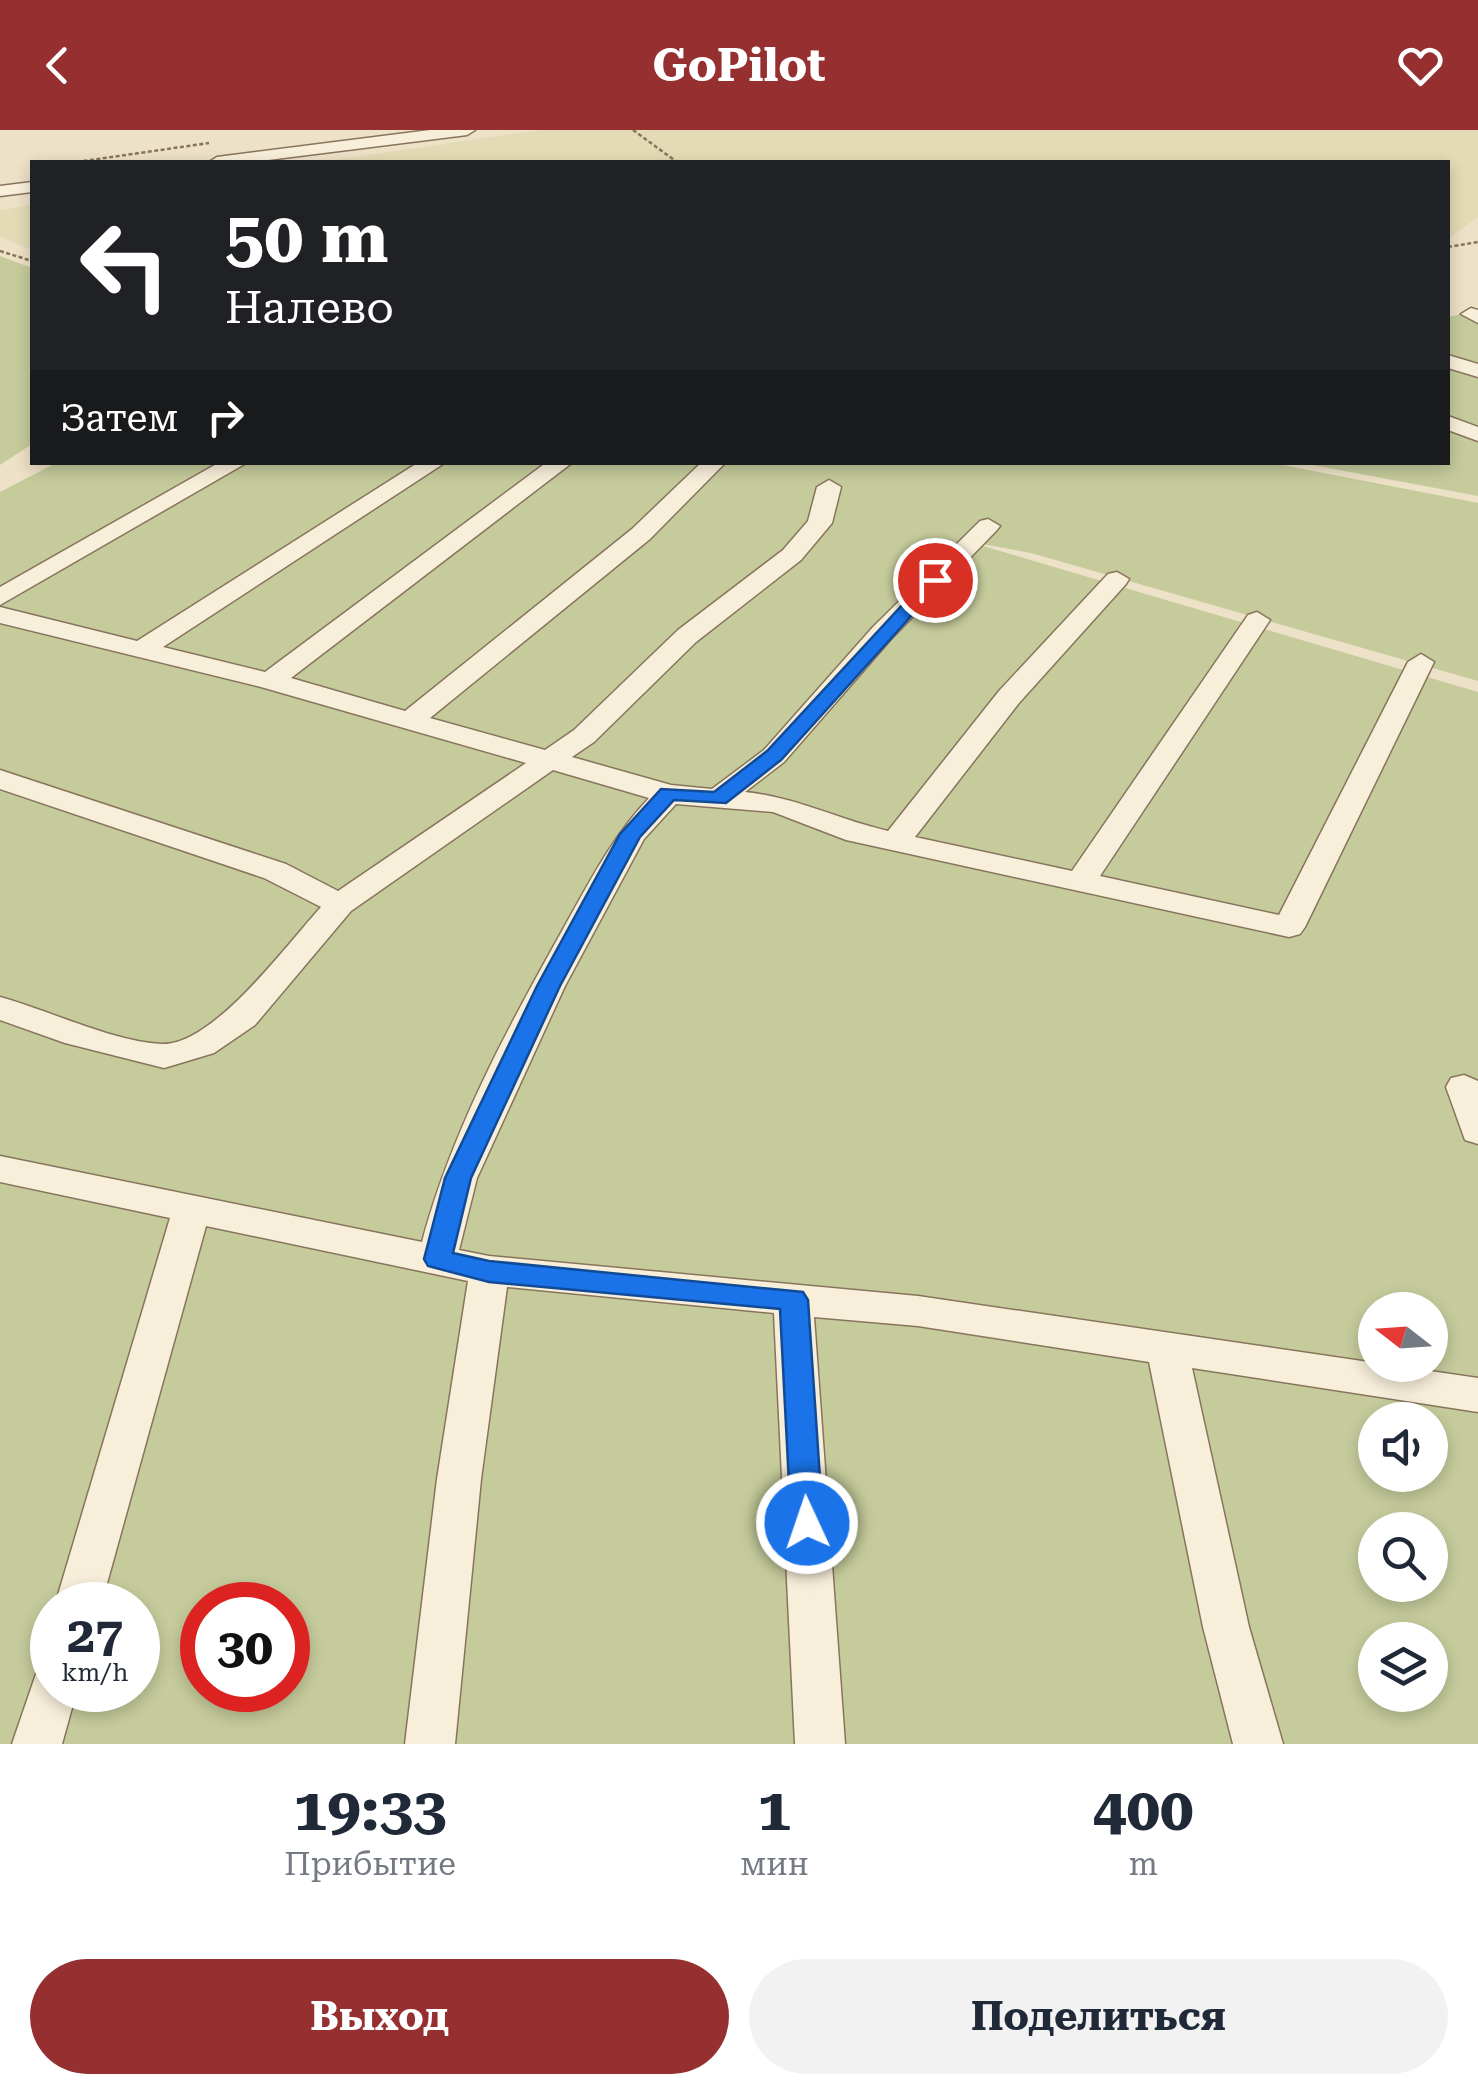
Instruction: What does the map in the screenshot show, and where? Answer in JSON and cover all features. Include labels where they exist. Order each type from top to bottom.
[{"type":"street","points":[[233,160],[467,130]]},
{"type":"street","points":[[0,191],[30,187]]},
{"type":"street","points":[[1450,362],[1478,371]]},
{"type":"street","points":[[1450,424],[1478,434]]},
{"type":"street","points":[[0,597],[232,465]]},
{"type":"street","points":[[142,649],[430,465]]},
{"type":"street","points":[[270,681],[558,465]]},
{"type":"street","points":[[408,722],[641,534],[712,465]]},
{"type":"street","points":[[0,1008],[77,1035],[164,1056],[202,1046],[242,1017],[340,904],[584,736],[687,636],[792,555],[820,523],[829,487]]},
{"type":"street","points":[[718,799],[774,756],[882,633],[988,526]]},
{"type":"street","points":[[895,842],[1009,697],[1117,580]]},
{"type":"street","points":[[0,615],[270,681],[669,794],[778,804],[846,831],[1289,927],[1420,662]]},
{"type":"street","points":[[1080,884],[1257,620]]},
{"type":"street","points":[[0,779],[275,871],[340,904]]},
{"type":"street","points":[[437,1259],[458,1178],[548,986],[630,834],[669,794]]},
{"type":"street","points":[[1464,1087],[1478,1131]]},
{"type":"street","points":[[0,1169],[489,1271],[918,1311],[1478,1395]]},
{"type":"street","points":[[85,1582],[192,1208]]},
{"type":"street","points":[[430,1744],[459,1479],[489,1271]]},
{"type":"street","points":[[794,1300],[820,1744]]},
{"type":"street","points":[[1168,1350],[1226,1627],[1258,1744]]},
{"type":"street","points":[[37,1744],[46,1712]]},
{"type":"path","points":[[633,130],[674,160]]},
{"type":"path","points":[[91,160],[220,142]]},
{"type":"path","points":[[1450,247],[1478,242]]},
{"type":"path","points":[[0,250],[30,260]]},
{"type":"shaded area","points":[[540,130],[1478,130],[1478,217],[1450,238],[1450,160],[334,160]]},
{"type":"shaded area","points":[[30,205],[30,249],[0,237],[0,210]]},
{"type":"green space","points":[[0,256],[30,267],[30,445],[0,465]]},
{"type":"green space","points":[[1478,310],[1478,496],[1313,465],[1450,465],[1450,317]]},
{"type":"green space","points":[[52,465],[1283,465],[1478,503],[1478,681],[1031,553],[966,541],[1478,692],[1478,1744],[0,1744],[0,492]]},
{"type":"route","points":[[807,1523],[794,1300],[489,1271],[437,1259],[458,1178],[548,986],[630,834],[669,794],[718,799],[774,756],[882,633],[935,580]]}]
